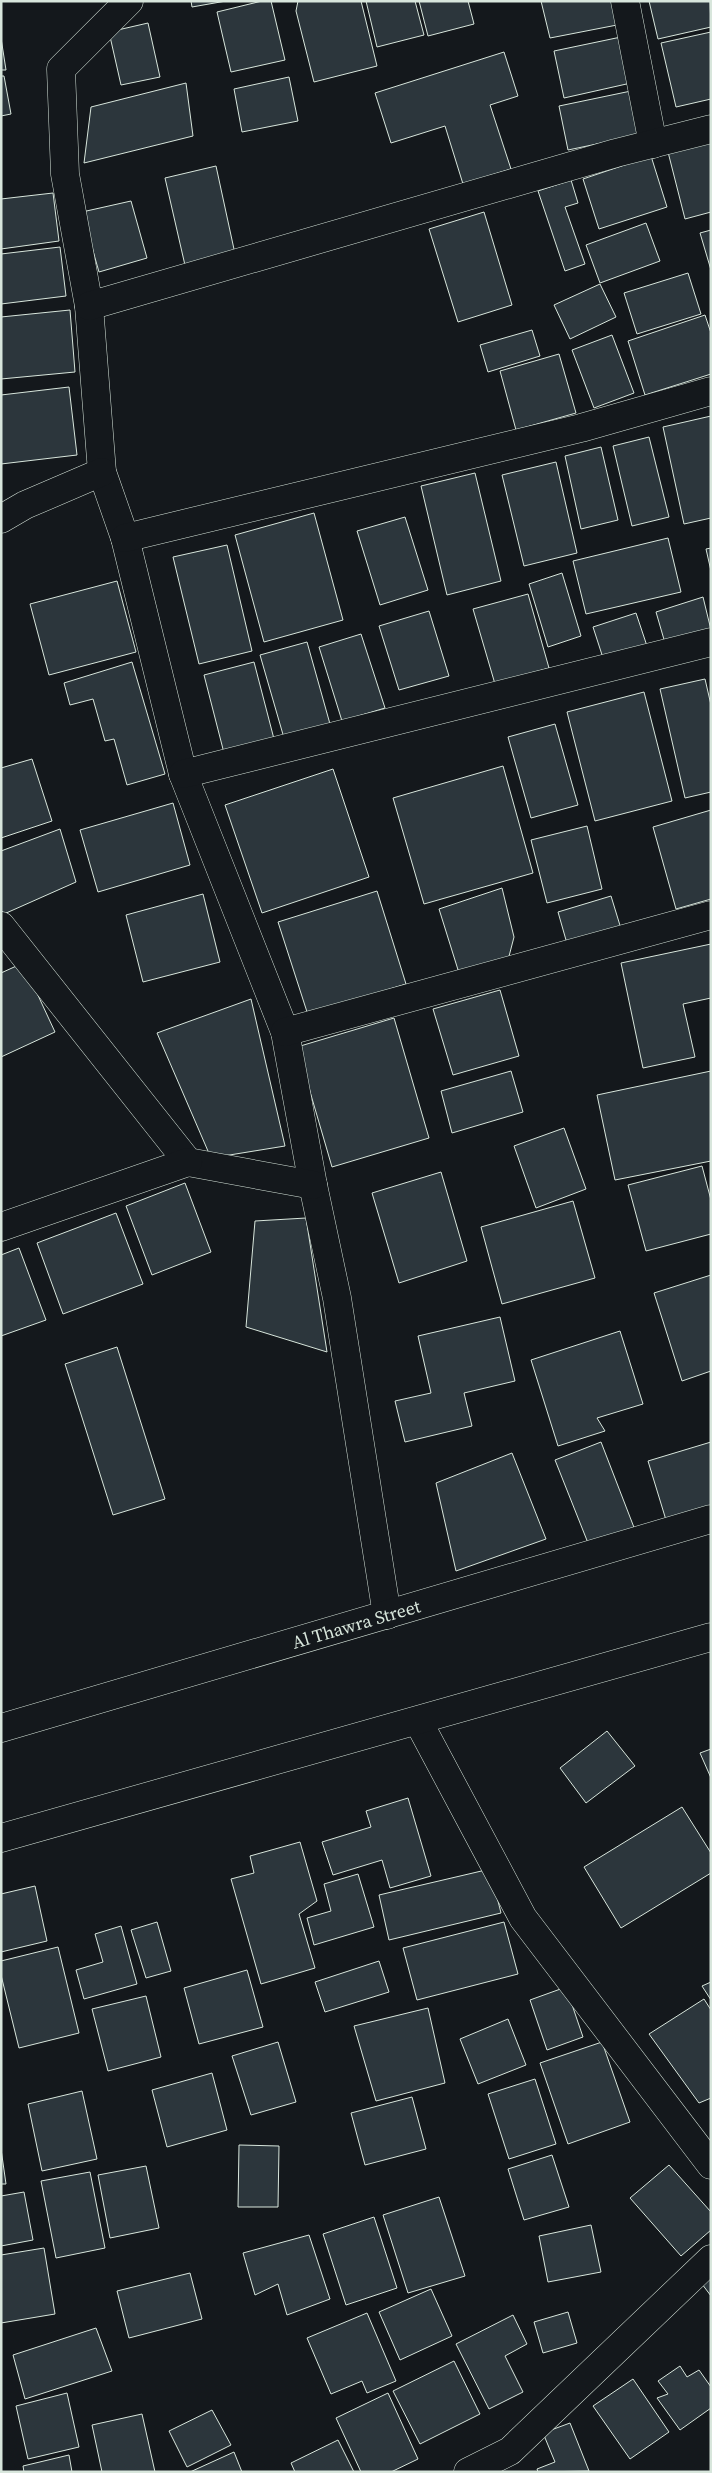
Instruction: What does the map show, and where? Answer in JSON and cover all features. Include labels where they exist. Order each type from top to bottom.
[{"type":"street","points":[[129,1],[61,69],[65,174],[89,306],[102,472],[125,538],[183,774],[285,1032],[313,1185],[337,1298],[387,1615]]},
{"type":"street","points":[[625,1],[653,144]]},
{"type":"street","points":[[89,306],[711,129]]},
{"type":"street","points":[[125,538],[581,428],[711,391]]},
{"type":"street","points":[[1,519],[25,505],[102,472]]},
{"type":"street","points":[[183,774],[711,642]]},
{"type":"street","points":[[285,1032],[711,915]]},
{"type":"street","points":[[1,926],[188,1162]]},
{"type":"street","points":[[1,1227],[188,1162],[313,1185]]},
{"type":"street","name":"Al Thawra Street","points":[[1,1728],[711,1520]]},
{"type":"street","points":[[1,1838],[418,1721],[711,1636]]},
{"type":"street","points":[[418,1721],[523,1918],[711,2165]]},
{"type":"street","points":[[468,2472],[510,2451],[711,2259]]},
{"type":"building","points":[[191,1],[226,1],[192,7]]},
{"type":"building","points":[[262,1],[271,1],[285,60],[231,72],[217,12]]},
{"type":"building","points":[[298,1],[361,1],[377,66],[314,82],[296,11]]},
{"type":"building","points":[[366,1],[415,1],[424,35],[377,47]]},
{"type":"building","points":[[419,1],[468,1],[474,24],[428,36]]},
{"type":"building","points":[[541,1],[612,1],[617,25],[550,38]]},
{"type":"building","points":[[649,1],[710,1],[711,27],[658,39]]},
{"type":"building","points":[[148,23],[160,77],[121,85],[109,32]]},
{"type":"building","points":[[711,32],[711,99],[676,107],[661,43]]},
{"type":"building","points":[[621,37],[631,83],[564,98],[554,51]]},
{"type":"building","points":[[1,38],[6,70],[1,70]]},
{"type":"building","points":[[504,52],[518,96],[490,105],[511,169],[463,184],[445,126],[391,143],[375,93]]},
{"type":"building","points":[[1,76],[4,76],[11,114],[1,116]]},
{"type":"building","points":[[289,77],[298,121],[242,132],[234,89]]},
{"type":"building","points":[[186,83],[193,136],[84,163],[91,107]]},
{"type":"building","points":[[631,91],[640,135],[568,150],[559,106]]},
{"type":"building","points":[[711,141],[711,212],[685,219],[668,152]]},
{"type":"building","points":[[651,156],[667,207],[599,229],[583,179]]},
{"type":"building","points":[[216,166],[237,263],[187,274],[165,178]]},
{"type":"building","points":[[571,180],[578,203],[565,207],[585,264],[565,271],[538,191]]},
{"type":"building","points":[[53,193],[59,241],[1,249],[1,199]]},
{"type":"building","points":[[131,201],[147,258],[99,272],[82,212]]},
{"type":"building","points":[[484,212],[512,305],[458,322],[429,229]]},
{"type":"building","points":[[646,223],[660,261],[600,283],[586,245]]},
{"type":"building","points":[[711,230],[711,270],[700,233]]},
{"type":"building","points":[[60,247],[66,296],[1,304],[1,254]]},
{"type":"building","points":[[688,273],[701,314],[637,334],[624,293]]},
{"type":"building","points":[[600,284],[616,317],[570,339],[554,305]]},
{"type":"building","points":[[70,310],[75,372],[1,379],[1,317]]},
{"type":"building","points":[[705,315],[711,333],[711,374],[645,395],[628,341]]},
{"type":"building","points":[[532,330],[540,356],[488,372],[480,345]]},
{"type":"building","points":[[612,335],[634,393],[594,408],[572,350]]},
{"type":"building","points":[[559,354],[576,413],[516,430],[500,371]]},
{"type":"building","points":[[69,387],[77,455],[1,464],[1,395]]},
{"type":"building","points":[[711,416],[711,518],[684,524],[663,427]]},
{"type":"building","points":[[649,437],[669,517],[632,526],[613,446]]},
{"type":"building","points":[[601,447],[618,520],[581,529],[565,456]]},
{"type":"building","points":[[556,462],[577,553],[524,566],[502,475]]},
{"type":"building","points":[[475,473],[501,581],[447,595],[421,486]]},
{"type":"building","points":[[314,513],[343,620],[264,642],[235,535]]},
{"type":"building","points":[[405,517],[428,590],[380,605],[357,531]]},
{"type":"building","points":[[668,538],[681,592],[586,614],[573,561]]},
{"type":"building","points":[[227,545],[252,651],[199,664],[173,557]]},
{"type":"building","points":[[711,548],[711,571],[706,549]]},
{"type":"building","points":[[562,573],[581,636],[548,647],[529,584]]},
{"type":"building","points":[[117,581],[136,652],[49,675],[30,604]]},
{"type":"building","points":[[528,594],[549,668],[495,684],[473,609]]},
{"type":"building","points":[[703,597],[711,630],[665,643],[656,612]]},
{"type":"building","points":[[429,611],[449,676],[399,690],[379,626]]},
{"type":"building","points":[[636,613],[647,646],[604,661],[593,627]]},
{"type":"building","points":[[361,634],[385,708],[342,721],[319,647]]},
{"type":"building","points":[[307,642],[330,724],[284,738],[260,655]]},
{"type":"building","points":[[132,662],[165,774],[127,785],[114,739],[105,741],[93,699],[70,705],[64,683]]},
{"type":"building","points":[[254,662],[274,739],[224,753],[204,675]]},
{"type":"building","points":[[705,679],[711,705],[711,792],[685,798],[660,689]]},
{"type":"building","points":[[644,692],[672,801],[595,821],[567,712]]},
{"type":"building","points":[[555,724],[578,805],[531,818],[508,737]]},
{"type":"building","points":[[32,759],[52,821],[1,838],[1,768]]},
{"type":"building","points":[[503,766],[533,873],[424,904],[393,798]]},
{"type":"building","points":[[333,769],[369,877],[262,913],[225,805]]},
{"type":"building","points":[[173,803],[190,865],[98,892],[80,830]]},
{"type":"building","points":[[711,810],[711,899],[676,909],[653,827]]},
{"type":"building","points":[[587,826],[602,889],[547,903],[531,840]]},
{"type":"building","points":[[60,829],[76,882],[4,914],[1,910],[1,851]]},
{"type":"building","points":[[502,888],[514,937],[507,964],[459,973],[439,909]]},
{"type":"building","points":[[377,891],[406,984],[308,1015],[278,922]]},
{"type":"building","points":[[203,894],[220,962],[143,982],[126,915]]},
{"type":"building","points":[[611,896],[622,932],[568,947],[558,912]]},
{"type":"building","points":[[711,944],[711,998],[683,1004],[695,1057],[643,1068],[621,963]]},
{"type":"building","points":[[23,963],[55,1032],[1,1057],[1,973]]},
{"type":"building","points":[[500,990],[519,1056],[453,1075],[433,1009]]},
{"type":"building","points":[[251,999],[285,1146],[211,1158],[157,1033]]},
{"type":"building","points":[[394,1018],[429,1138],[332,1167],[297,1047]]},
{"type":"building","points":[[511,1071],[523,1112],[452,1133],[441,1091]]},
{"type":"building","points":[[711,1071],[711,1161],[615,1180],[597,1095]]},
{"type":"building","points":[[564,1128],[586,1189],[536,1208],[514,1146]]},
{"type":"building","points":[[702,1166],[711,1200],[711,1234],[646,1251],[628,1185]]},
{"type":"building","points":[[441,1172],[467,1261],[399,1283],[372,1193]]},
{"type":"building","points":[[185,1183],[211,1252],[152,1275],[126,1206]]},
{"type":"building","points":[[573,1201],[595,1278],[502,1304],[481,1227]]},
{"type":"building","points":[[116,1213],[143,1284],[63,1314],[37,1243]]},
{"type":"building","points":[[306,1218],[327,1352],[246,1327],[255,1221]]},
{"type":"building","points":[[19,1248],[46,1320],[1,1336],[1,1255]]},
{"type":"building","points":[[711,1275],[711,1371],[682,1381],[654,1293]]},
{"type":"building","points":[[500,1317],[515,1381],[464,1393],[472,1426],[405,1442],[395,1401],[431,1393],[418,1336]]},
{"type":"building","points":[[620,1331],[643,1404],[597,1418],[605,1431],[558,1446],[531,1360]]},
{"type":"building","points":[[117,1347],[165,1499],[113,1515],[65,1364]]},
{"type":"building","points":[[601,1442],[635,1530],[590,1548],[555,1460]]},
{"type":"building","points":[[711,1442],[711,1507],[666,1520],[648,1461]]},
{"type":"building","points":[[512,1453],[546,1539],[456,1571],[436,1483]]},
{"type":"building","points":[[607,1731],[635,1766],[586,1803],[560,1768]]},
{"type":"building","points":[[711,1749],[711,1778],[700,1753]]},
{"type":"building","points":[[408,1798],[431,1876],[390,1888],[382,1860],[333,1875],[322,1842],[371,1827],[366,1811]]},
{"type":"building","points":[[682,1807],[711,1853],[711,1873],[621,1928],[584,1867]]},
{"type":"building","points":[[300,1842],[317,1901],[299,1914],[315,1968],[261,1984],[231,1879],[254,1873],[250,1856]]},
{"type":"building","points":[[490,1869],[501,1913],[389,1940],[379,1895]]},
{"type":"building","points":[[358,1874],[374,1927],[314,1945],[307,1918],[331,1911],[324,1884]]},
{"type":"building","points":[[35,1886],[47,1941],[1,1952],[1,1894]]},
{"type":"building","points":[[157,1922],[171,1971],[146,1978],[131,1930]]},
{"type":"building","points":[[504,1922],[518,1974],[417,2000],[403,1948]]},
{"type":"building","points":[[121,1926],[137,1984],[84,1999],[76,1970],[103,1962],[95,1934]]},
{"type":"building","points":[[58,1947],[79,2033],[19,2048],[1,1975],[1,1961]]},
{"type":"building","points":[[379,1961],[389,1992],[325,2012],[315,1982]]},
{"type":"building","points":[[247,1970],[263,2027],[199,2044],[184,1988]]},
{"type":"building","points":[[711,1982],[711,2000],[702,1986]]},
{"type":"building","points":[[566,1987],[583,2037],[547,2050],[530,2000]]},
{"type":"building","points":[[146,1996],[161,2057],[108,2071],[92,2009]]},
{"type":"building","points":[[704,1999],[711,2010],[711,2098],[699,2103],[649,2034]]},
{"type":"building","points":[[428,2008],[445,2083],[376,2101],[354,2026]]},
{"type":"building","points":[[508,2019],[526,2065],[478,2084],[460,2039]]},
{"type":"building","points":[[278,2042],[296,2102],[251,2115],[232,2056]]},
{"type":"building","points":[[602,2042],[630,2122],[568,2144],[540,2063]]},
{"type":"building","points":[[212,2073],[227,2130],[167,2147],[152,2090]]},
{"type":"building","points":[[535,2079],[556,2144],[509,2159],[488,2094]]},
{"type":"building","points":[[82,2091],[97,2159],[42,2171],[28,2104]]},
{"type":"building","points":[[412,2097],[426,2149],[365,2165],[351,2113]]},
{"type":"building","points":[[239,2145],[279,2146],[278,2207],[238,2207]]},
{"type":"building","points":[[1,2149],[6,2184],[1,2184]]},
{"type":"building","points":[[552,2155],[569,2207],[524,2220],[508,2169]]},
{"type":"building","points":[[669,2165],[711,2212],[711,2230],[681,2256],[630,2198]]},
{"type":"building","points":[[146,2166],[159,2228],[110,2238],[98,2175]]},
{"type":"building","points":[[90,2172],[105,2248],[56,2258],[41,2181]]},
{"type":"building","points":[[24,2192],[33,2240],[1,2246],[1,2196]]},
{"type":"building","points":[[439,2197],[465,2276],[408,2293],[383,2215]]},
{"type":"building","points":[[374,2217],[397,2288],[346,2305],[323,2234]]},
{"type":"building","points":[[591,2225],[601,2272],[548,2282],[539,2236]]},
{"type":"building","points":[[309,2235],[330,2299],[287,2315],[278,2284],[255,2295],[243,2253]]},
{"type":"building","points":[[44,2248],[55,2314],[1,2323],[1,2255]]},
{"type":"building","points":[[190,2273],[202,2319],[129,2338],[117,2291]]},
{"type":"building","points":[[711,2277],[711,2296],[702,2284]]},
{"type":"building","points":[[431,2289],[452,2336],[400,2360],[379,2312]]},
{"type":"building","points":[[568,2312],[577,2343],[543,2353],[534,2322]]},
{"type":"building","points":[[367,2313],[396,2381],[367,2393],[362,2381],[331,2394],[307,2338]]},
{"type":"building","points":[[513,2315],[527,2344],[505,2356],[523,2392],[489,2409],[456,2344]]},
{"type":"building","points":[[96,2328],[112,2371],[25,2399],[13,2355]]},
{"type":"building","points":[[454,2361],[480,2414],[420,2444],[393,2391]]},
{"type":"building","points":[[680,2366],[687,2377],[699,2370],[711,2387],[711,2408],[680,2430],[657,2398],[668,2394],[658,2381]]},
{"type":"building","points":[[633,2379],[669,2432],[630,2459],[593,2406]]},
{"type":"building","points":[[67,2393],[79,2447],[28,2459],[16,2406]]},
{"type":"building","points":[[388,2393],[418,2459],[391,2472],[361,2472],[336,2418]]},
{"type":"building","points":[[212,2410],[231,2445],[187,2467],[169,2431]]},
{"type":"building","points":[[142,2414],[155,2472],[102,2472],[92,2425]]},
{"type":"building","points":[[570,2423],[589,2471],[538,2472],[537,2469],[555,2462],[543,2433]]},
{"type":"building","points":[[338,2440],[354,2472],[295,2472],[291,2463]]},
{"type":"building","points":[[234,2452],[242,2472],[190,2472]]},
{"type":"building","points":[[69,2455],[72,2472],[24,2472],[23,2466]]}]
